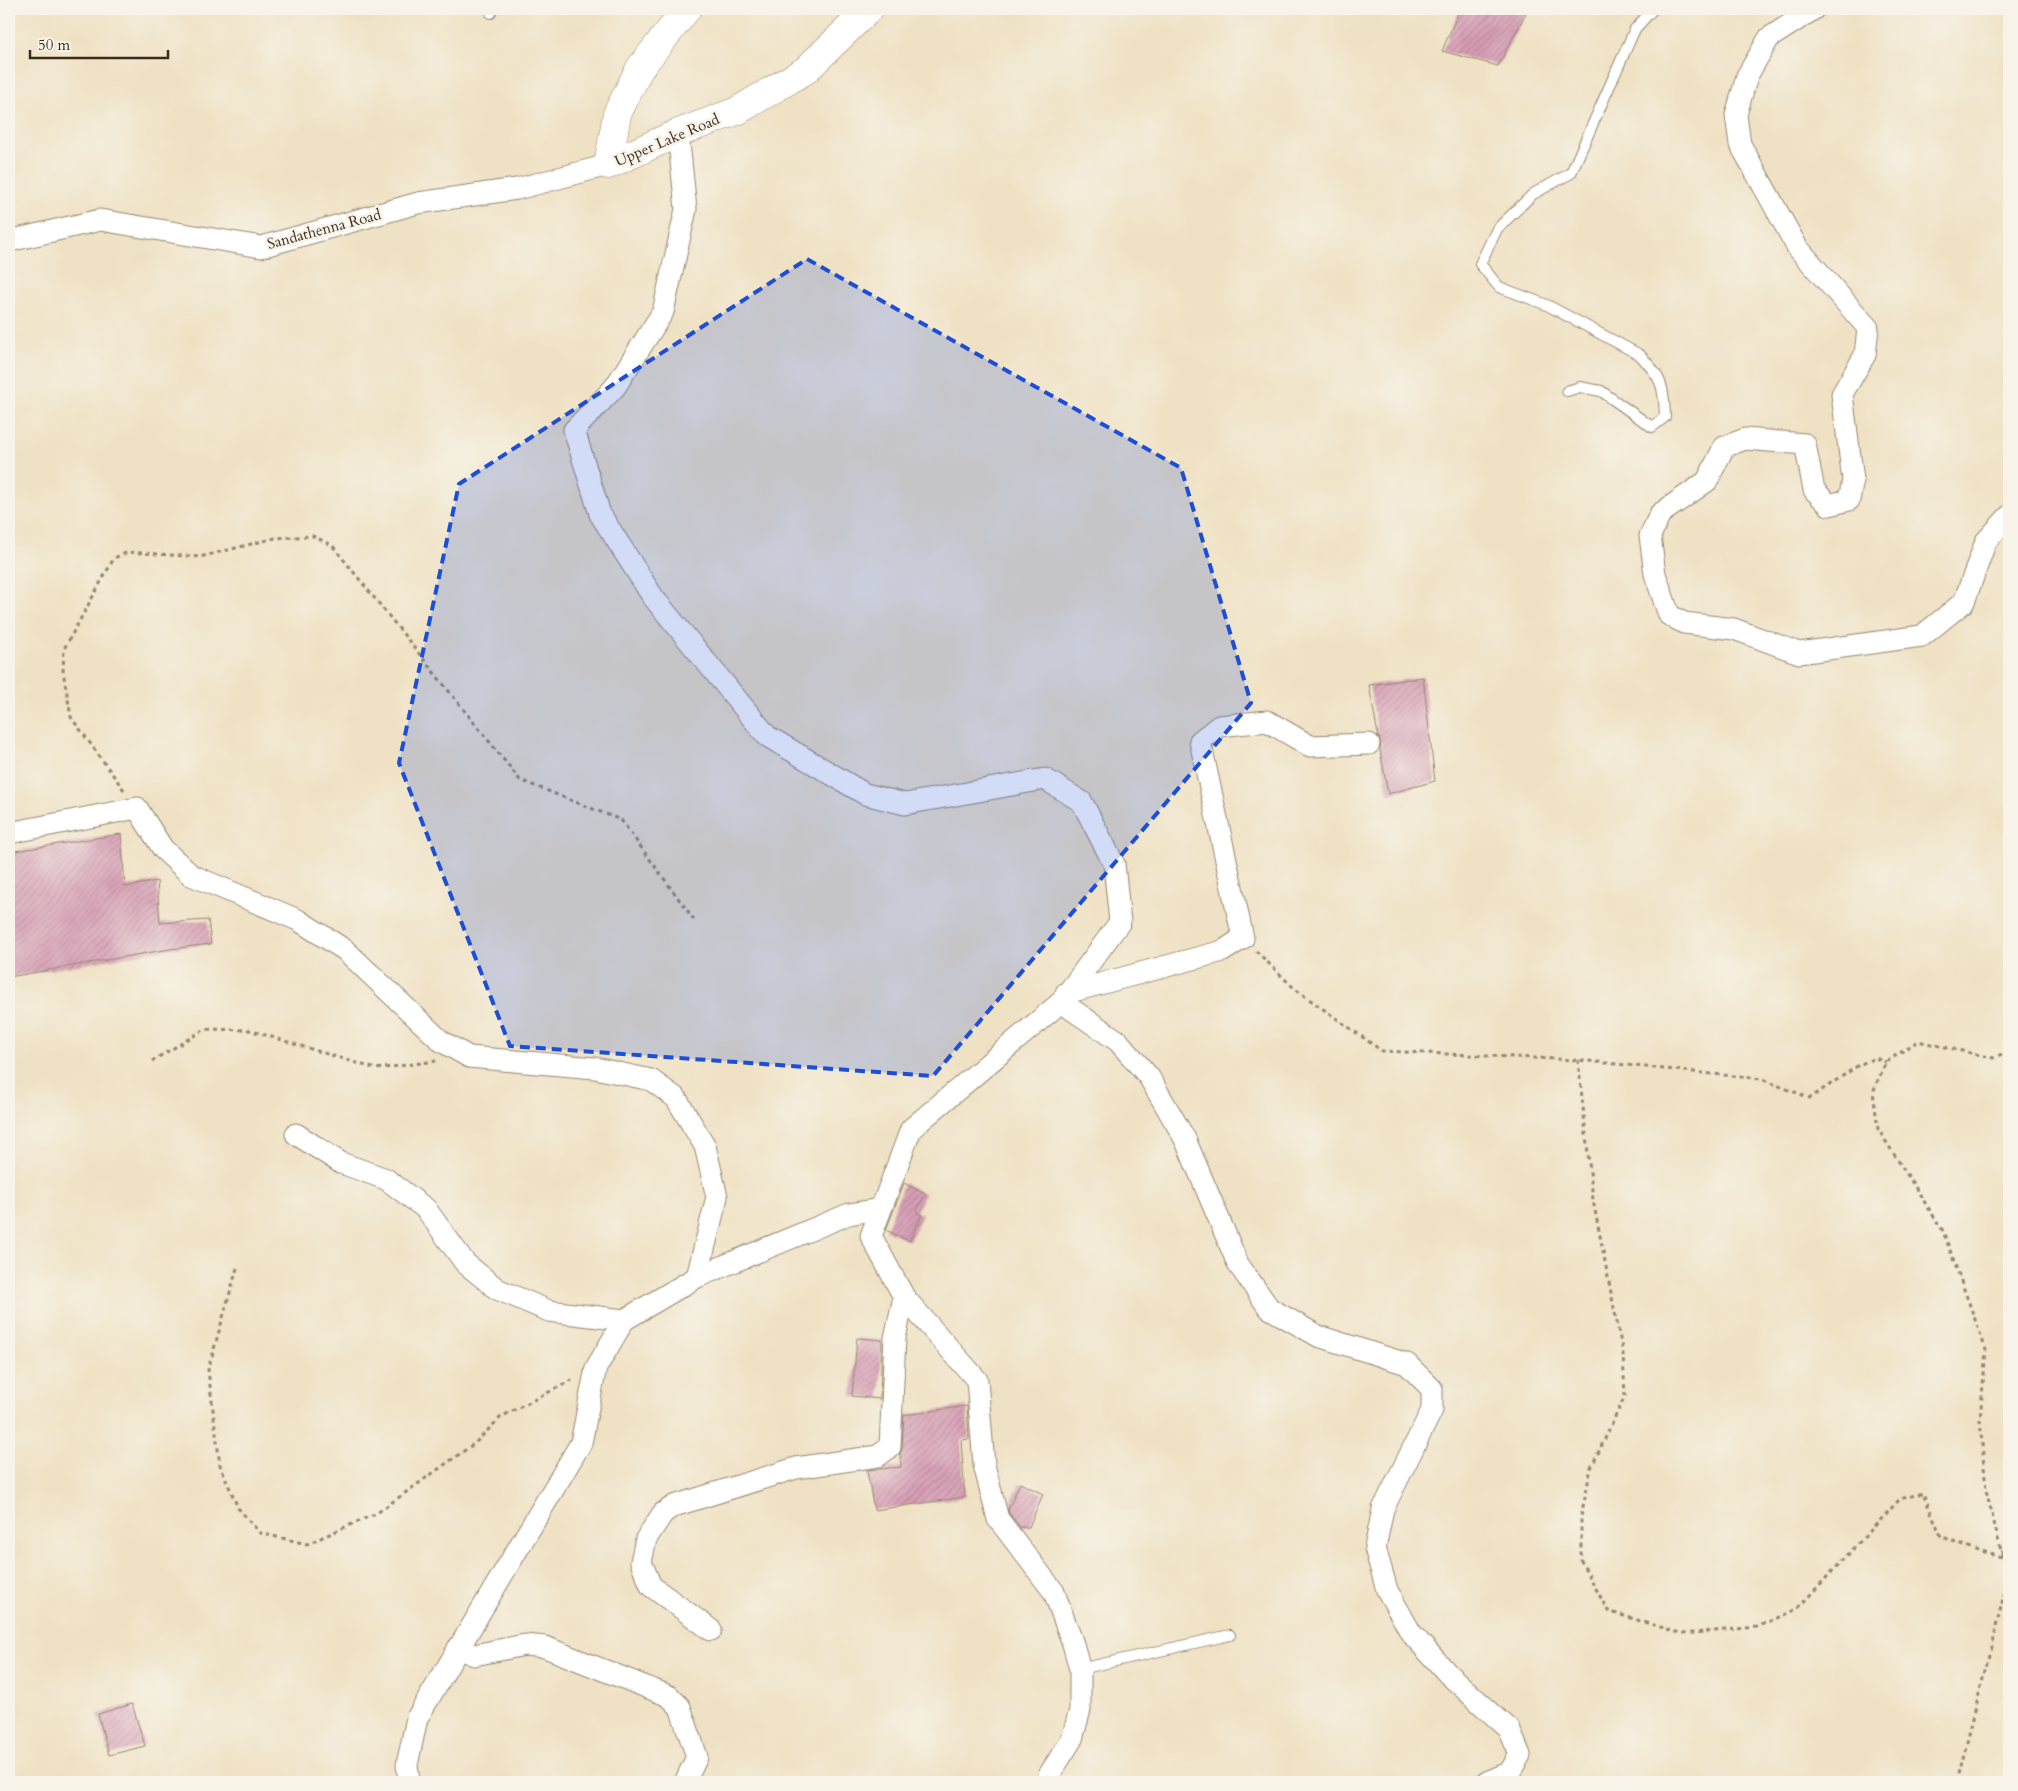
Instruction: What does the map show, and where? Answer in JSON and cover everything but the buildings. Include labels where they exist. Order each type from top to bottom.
[{"type":"street","name":"Upper Lake Road","points":[[608,165],[617,114],[640,68],[687,9]]},
{"type":"street","name":"Upper Lake Road","points":[[608,165],[678,134],[737,111],[806,70],[869,9]]},
{"type":"street","points":[[1814,9],[1768,38],[1747,76],[1736,115],[1740,144],[1797,247],[1868,328],[1865,355],[1842,394],[1853,480],[1849,500],[1829,505],[1814,490],[1805,444],[1745,438],[1724,447],[1707,481],[1660,514],[1650,536],[1655,574],[1669,615],[1684,623],[1734,629],[1800,653],[1922,636],[1964,602],[1986,541],[2009,516]]},
{"type":"street","points":[[678,134],[686,209],[663,312],[615,387],[574,430],[600,514],[653,597],[767,736],[865,794],[905,804],[1045,779],[1082,802],[1114,864],[1120,922],[1064,997],[911,1129],[871,1236],[904,1297],[977,1380],[984,1465],[998,1519],[1054,1592],[1080,1669],[1080,1710],[1072,1740],[1049,1775],[1047,1782]]},
{"type":"street","name":"Sandathenna Road","points":[[9,241],[100,220],[261,246],[418,203],[517,188],[608,165]]},
{"type":"street","points":[[1064,997],[1223,951],[1243,938],[1200,741],[1219,726],[1267,721],[1310,746],[1368,744]]},
{"type":"street","points":[[9,833],[137,808],[163,849],[191,875],[298,920],[345,950],[441,1041],[469,1057],[595,1068],[651,1080],[676,1098],[705,1146],[717,1197],[697,1277]]},
{"type":"street","points":[[1064,997],[1118,1042],[1149,1077],[1185,1139],[1238,1264],[1269,1308],[1318,1336],[1407,1364],[1432,1389],[1432,1410],[1383,1510],[1375,1548],[1387,1590],[1411,1633],[1449,1675],[1509,1729],[1520,1755],[1509,1774],[1487,1782]]},
{"type":"street","points":[[296,1134],[341,1163],[386,1178],[426,1209],[465,1263],[497,1289],[549,1311],[624,1320]]},
{"type":"street","points":[[409,1782],[407,1765],[417,1718],[582,1443],[596,1368],[624,1320],[697,1277],[849,1214],[880,1209]]},
{"type":"street","points":[[711,1630],[650,1586],[641,1562],[646,1540],[662,1513],[674,1506],[796,1468],[878,1456],[890,1447],[896,1338],[904,1297]]},
{"type":"street","points":[[458,1648],[474,1655],[525,1645],[545,1647],[669,1696],[680,1707],[697,1757],[685,1782]]},
{"type":"lane","points":[[1567,391],[1580,388],[1600,391],[1652,427],[1665,417],[1664,389],[1652,367],[1640,355],[1547,305],[1499,287],[1480,264],[1497,230],[1533,194],[1571,173],[1635,29],[1653,9]]},
{"type":"lane","points":[[1080,1669],[1230,1635]]},
{"type":"path","points":[[137,808],[71,717],[63,671],[64,649],[114,558],[128,552],[200,558],[275,538],[313,536],[332,545],[520,780],[621,820],[695,921]]},
{"type":"path","points":[[1243,938],[1295,990],[1382,1051],[1578,1060],[1760,1080],[1810,1098],[1875,1058],[1886,1062]]},
{"type":"path","points":[[152,1061],[206,1029],[249,1030],[376,1069],[469,1057]]},
{"type":"path","points":[[1957,1782],[2008,1580],[1986,1490],[1980,1420],[1986,1350],[1943,1231],[1878,1130],[1873,1092],[1886,1062],[1918,1041],[1993,1058],[2009,1052]]},
{"type":"path","points":[[1578,1060],[1592,1200],[1623,1354],[1626,1396],[1591,1468],[1581,1516],[1581,1561],[1608,1610],[1683,1634],[1757,1627],[1797,1609],[1900,1499],[1923,1493],[1941,1536],[1980,1552],[2002,1557]]},
{"type":"path","points":[[237,1268],[208,1370],[220,1465],[238,1508],[260,1533],[307,1544],[377,1513],[475,1443],[501,1417],[596,1368]]},
{"type":"path","points":[[2000,1551],[2009,1555]]},
{"type":"highlighted area","points":[[807,259],[1181,468],[1251,703],[933,1076],[510,1046],[399,763],[459,484]]}]
